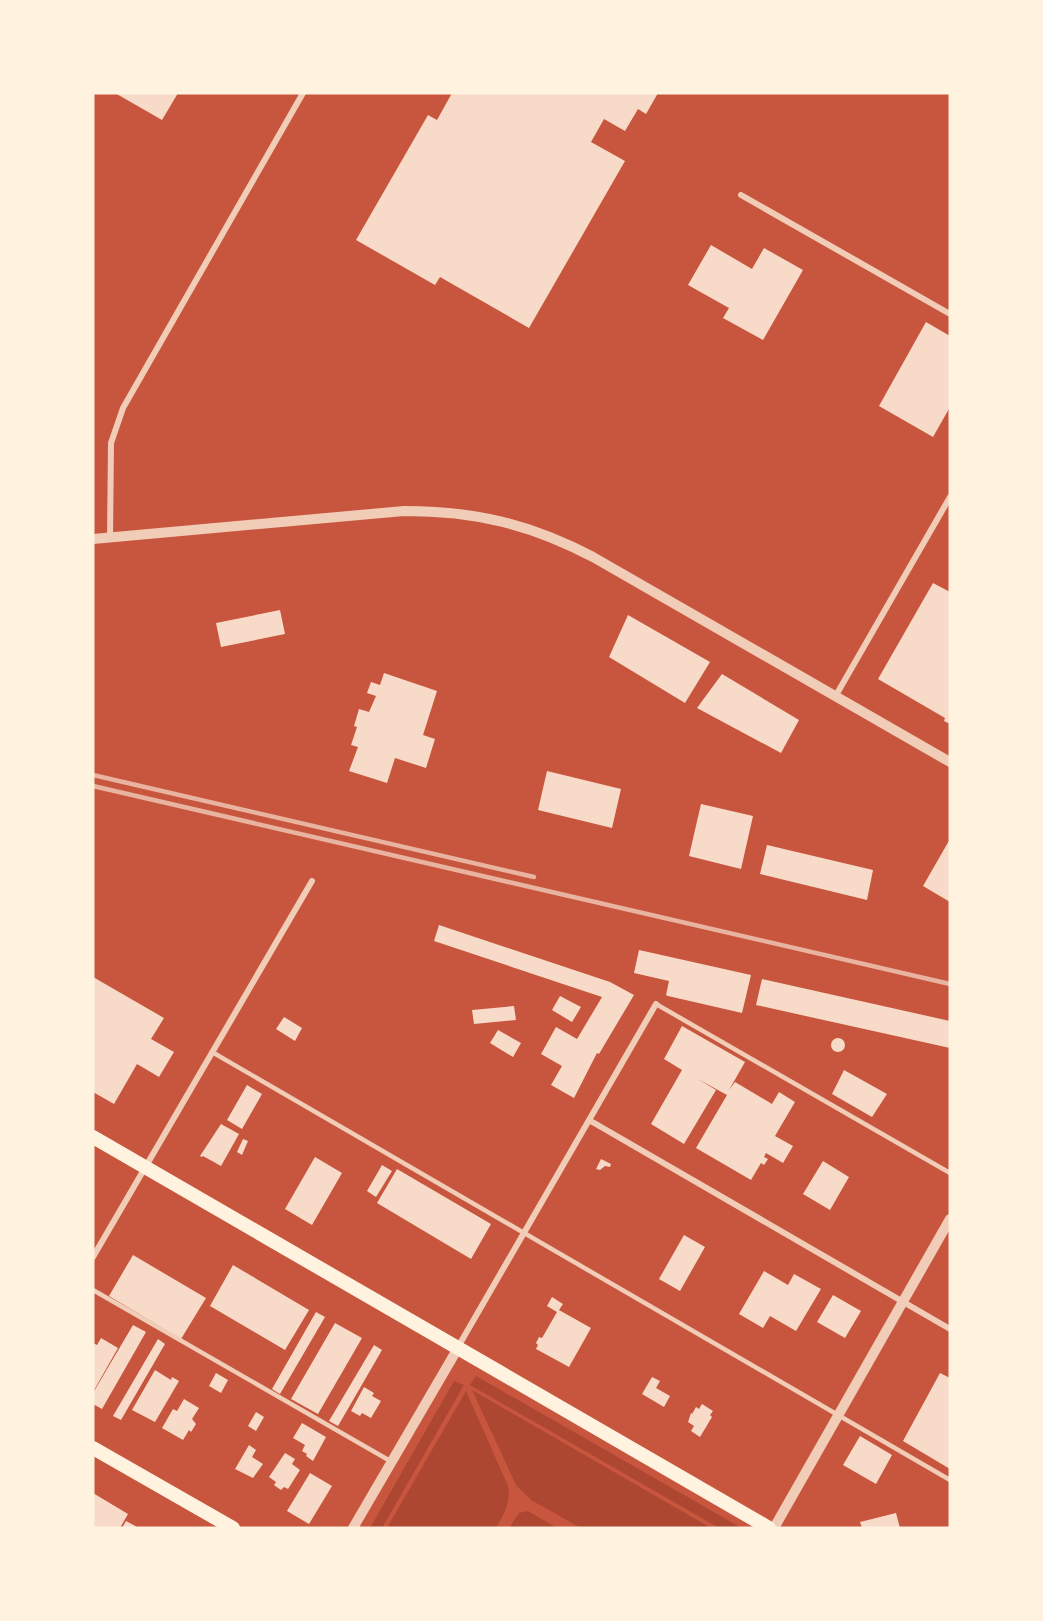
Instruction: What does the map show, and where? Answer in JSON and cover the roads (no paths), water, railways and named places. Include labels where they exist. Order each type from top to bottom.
[{"type":"main road","points":[[93,1137],[769,1528]]},
{"type":"main road","points":[[93,1448],[233,1528]]},
{"type":"street","points":[[110,538],[111,443],[123,408],[303,93]]},
{"type":"street","points":[[741,195],[950,314]]},
{"type":"street","points":[[835,697],[950,496]]},
{"type":"street","points":[[93,539],[404,511],[447,512],[534,529],[593,557],[950,762]]},
{"type":"street","points":[[93,1257],[312,881]]},
{"type":"street","points":[[353,1528],[656,1004]]},
{"type":"street","points":[[589,1120],[950,1329]]},
{"type":"street","points":[[774,1528],[950,1220]]},
{"type":"lane","points":[[656,1004],[950,1173]]},
{"type":"lane","points":[[212,1052],[950,1480]]},
{"type":"lane","points":[[93,1290],[392,1462]]},
{"type":"railway","points":[[93,775],[534,877]]},
{"type":"railway","points":[[93,786],[950,984]]}]
